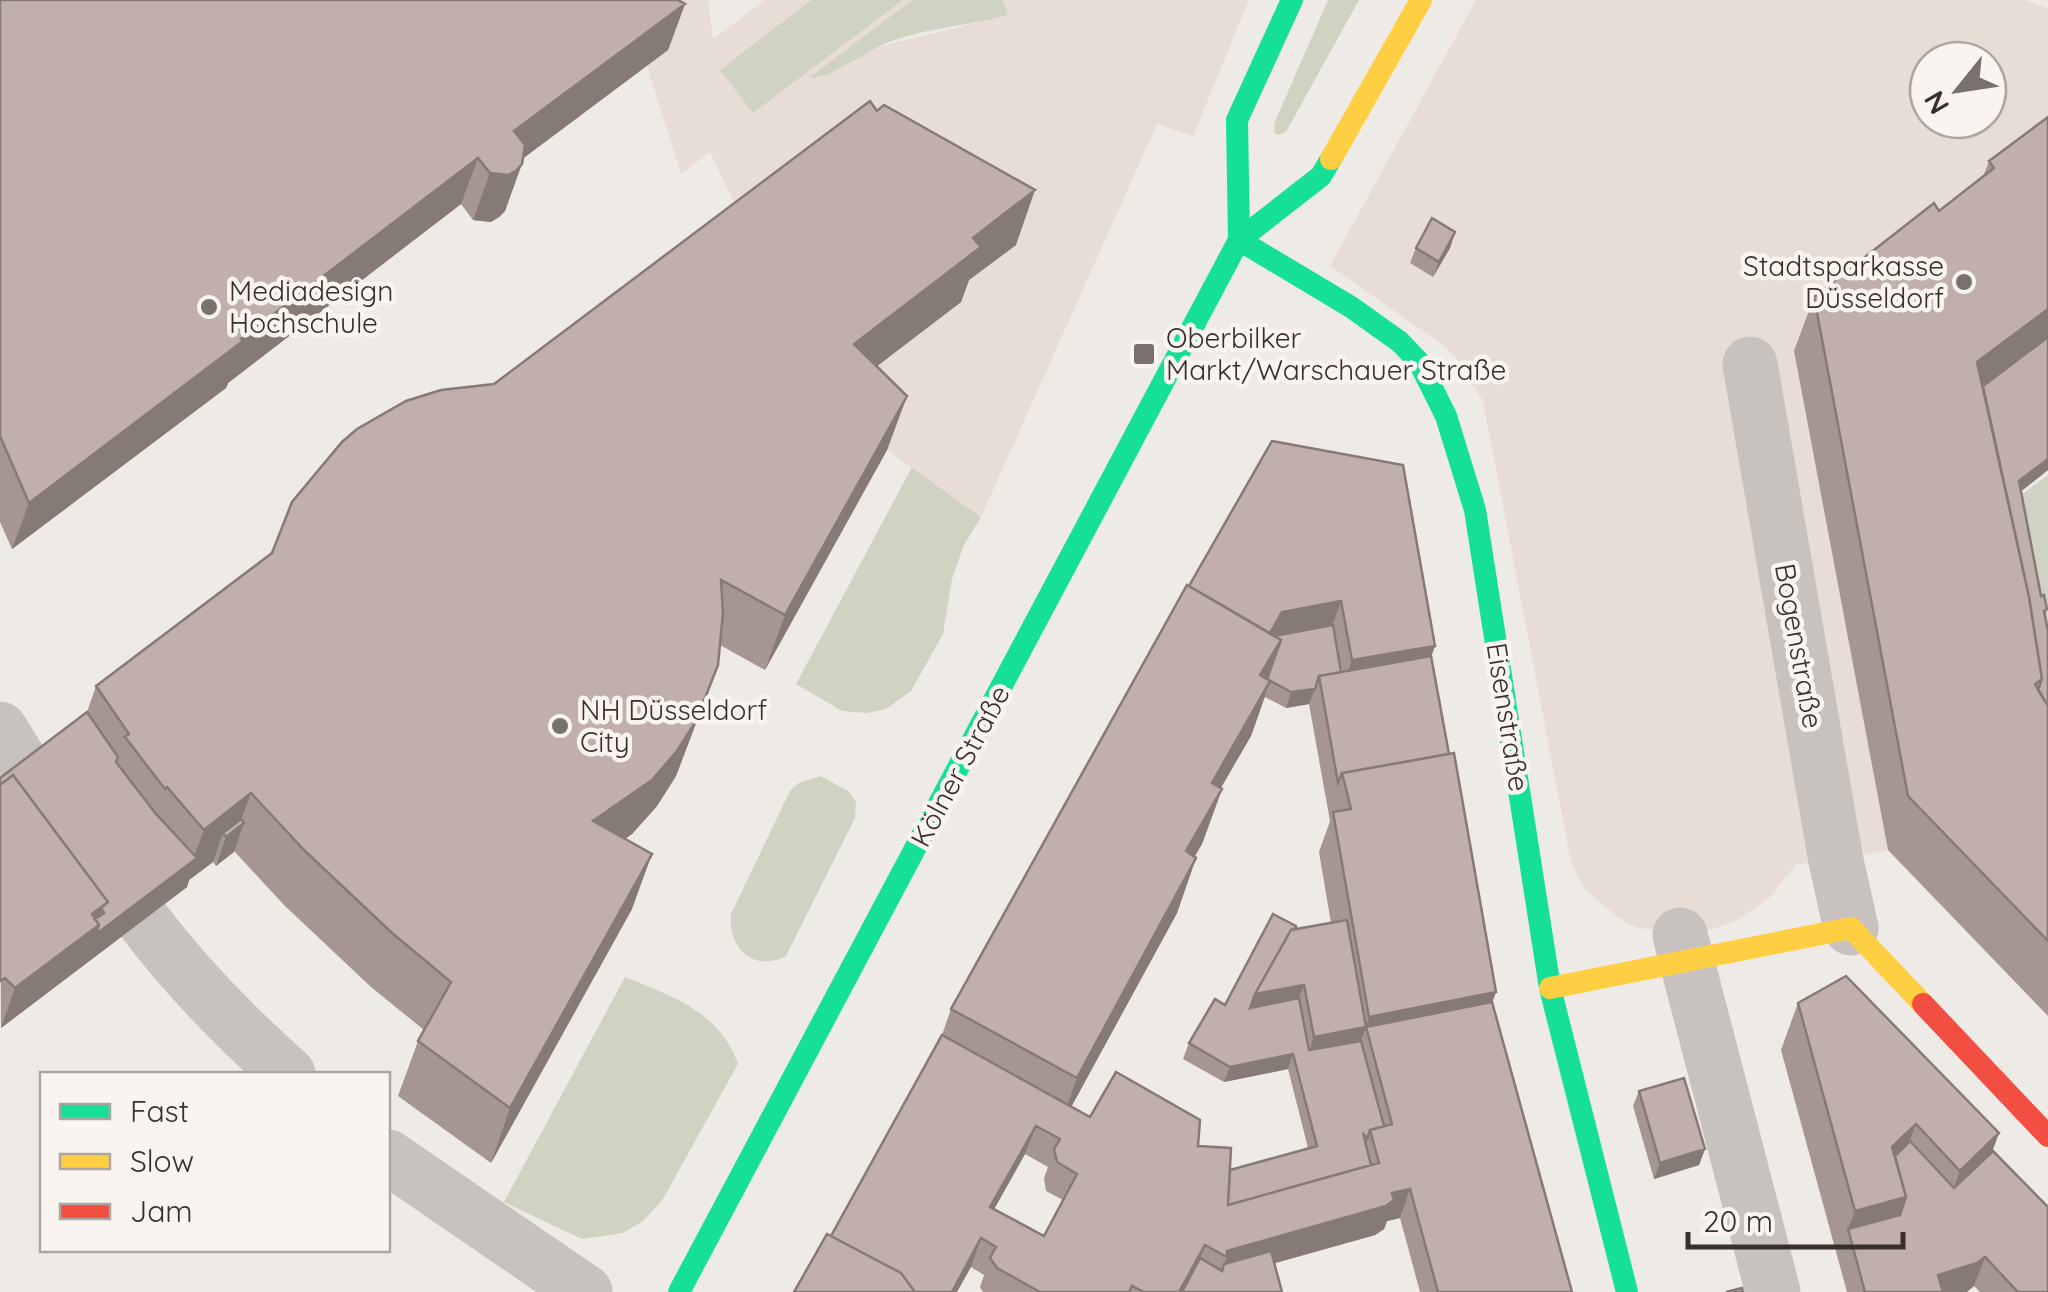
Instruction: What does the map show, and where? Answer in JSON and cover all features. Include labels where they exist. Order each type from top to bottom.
[{"type":"street","name":"Kölner Straße","points":[[1238,240],[1238,120],[1292,0]]},
{"type":"street","name":"Kölner Straße","points":[[679,1292],[1238,240],[1321,176],[1421,0]]},
{"type":"street","name":"Eisenstraße","points":[[1238,240],[1351,307],[1400,342],[1419,362],[1446,416],[1475,510],[1550,988],[1627,1292]]},
{"type":"street","name":"Bogenstraße","points":[[1750,364],[1851,928]]},
{"type":"street","points":[[0,729],[28,776]]},
{"type":"street","points":[[143,920],[172,959],[238,1030],[286,1072]]},
{"type":"street","points":[[1550,988],[1683,949],[1851,928],[2048,1136]]},
{"type":"street","points":[[1683,949],[1773,1292]]},
{"type":"street","points":[[390,1158],[585,1292]]},
{"type":"green space","points":[[811,0],[903,0],[753,114],[719,70]]},
{"type":"green space","points":[[912,0],[1003,0],[1009,15],[908,36],[878,47],[835,72],[807,78]]},
{"type":"green space","points":[[1328,0],[1359,0],[1286,132],[1279,135],[1274,124]]},
{"type":"green space","points":[[912,467],[981,517],[964,545],[952,579],[943,634],[911,691],[886,709],[867,713],[842,711],[796,684]]},
{"type":"green space","points":[[2048,475],[2048,661],[2017,498]]},
{"type":"green space","points":[[821,776],[848,791],[856,802],[855,818],[786,956],[753,959],[738,946],[731,914],[790,791],[799,783]]},
{"type":"green space","points":[[625,977],[677,999],[707,1019],[730,1046],[738,1064],[663,1199],[643,1221],[623,1233],[582,1239],[504,1202]]},
{"type":"shaded area","points":[[635,0],[708,0],[713,39],[765,0],[811,0],[720,70],[753,113],[903,0],[912,0],[809,78],[821,78],[881,46],[1008,15],[1003,0],[1249,0],[1193,136],[1157,124],[981,517],[887,450],[859,379],[960,302],[953,292],[1015,245],[748,232],[710,152],[681,174],[647,66],[667,50]]},
{"type":"shaded area","points":[[1476,0],[2024,0],[2048,8],[2048,155],[1794,351],[1888,850],[1836,861],[1796,864],[1770,897],[1738,920],[1680,935],[1635,927],[1584,888],[1571,862],[1483,401],[1456,358],[1330,266]]},
{"type":"building","points":[[0,0],[678,0],[685,4],[514,131],[525,145],[522,164],[516,171],[508,175],[490,173],[478,158],[29,503],[0,436]]},
{"type":"building","points":[[870,101],[877,111],[884,105],[1035,190],[973,238],[981,247],[854,344],[907,396],[785,615],[721,580],[723,613],[718,665],[696,721],[652,780],[593,821],[652,854],[510,1108],[418,1041],[451,982],[305,851],[251,793],[204,830],[165,789],[125,737],[129,734],[96,686],[272,553],[292,502],[357,429],[406,401],[441,390],[494,384]]},
{"type":"building","points":[[2048,117],[2048,309],[1977,362],[2029,597],[2042,679],[2035,684],[2048,706],[2048,941],[1908,796],[1814,297],[1934,203],[1939,211],[1994,168],[1989,161]]},
{"type":"building","points":[[1432,218],[1455,232],[1439,262],[1416,248]]},
{"type":"building","points":[[2048,337],[2048,459],[2019,481],[2041,596],[2044,595],[2047,609],[2044,611],[2048,631],[2048,706],[2038,690],[2042,679],[2029,597],[1983,386]]},
{"type":"building","points":[[1272,441],[1403,465],[1435,646],[1352,660],[1341,601],[1282,612],[1270,633],[1189,586]]},
{"type":"building","points":[[1187,585],[1281,640],[1260,675],[1270,681],[1212,783],[1222,789],[1186,851],[1196,858],[1077,1078],[951,1009]]},
{"type":"building","points":[[1333,625],[1341,672],[1319,676],[1315,689],[1291,692],[1267,679],[1281,640],[1274,636]]},
{"type":"building","points":[[1431,656],[1449,754],[1342,773],[1338,783],[1319,676]]},
{"type":"building","points":[[87,712],[118,757],[116,762],[197,858],[95,935],[99,925],[95,919],[104,913],[101,908],[108,902],[13,775],[0,785],[0,778]]},
{"type":"building","points":[[1454,753],[1496,992],[1369,1017],[1333,812],[1351,809],[1342,773]]},
{"type":"building","points":[[13,775],[108,902],[92,914],[99,925],[15,988],[5,978],[0,981],[0,785]]},
{"type":"building","points":[[241,819],[244,823],[226,837],[223,833]]},
{"type":"building","points":[[1273,914],[1296,926],[1250,1008],[1299,998],[1309,1050],[1361,1041],[1384,1126],[1370,1130],[1367,1139],[1363,1133],[1371,1165],[1228,1205],[1230,1170],[1317,1146],[1293,1054],[1230,1067],[1189,1043],[1215,999],[1225,1005]]},
{"type":"building","points":[[1347,920],[1366,1027],[1314,1037],[1304,985],[1255,994],[1291,930]]},
{"type":"building","points":[[1846,976],[1999,1133],[1960,1171],[1916,1124],[1892,1147],[1906,1197],[1855,1211],[1798,1003]]},
{"type":"building","points":[[1492,1002],[1572,1292],[1438,1292],[1410,1189],[1392,1193],[1394,1200],[1386,1206],[1227,1251],[1227,1257],[1205,1245],[1179,1292],[1144,1292],[1132,1286],[1129,1292],[1040,1292],[997,1268],[990,1258],[996,1247],[981,1238],[952,1292],[915,1292],[901,1273],[831,1236],[942,1035],[1090,1117],[1116,1072],[1200,1120],[1198,1146],[1231,1148],[1228,1205],[1379,1163],[1370,1130],[1392,1124],[1366,1027]],"holes":[[[1036,1126],[1060,1139],[1054,1149],[1057,1162],[1077,1174],[1044,1236],[990,1207]]]},
{"type":"building","points":[[1684,1078],[1705,1149],[1660,1163],[1639,1091]]},
{"type":"building","points":[[1910,1141],[1954,1188],[1993,1151],[2048,1207],[2048,1292],[2018,1292],[1985,1257],[1938,1275],[1943,1292],[1865,1292],[1848,1229],[1900,1215],[1906,1197],[1895,1156]]},
{"type":"building","points":[[827,1234],[901,1273],[915,1292],[794,1292]]},
{"type":"building","points":[[1271,1251],[1282,1292],[1182,1292],[1200,1258],[1222,1271],[1224,1264]]},
{"type":"traffic: fast","points":[[1239,240],[1237,120],[1292,0]]},
{"type":"traffic: fast","points":[[679,1292],[1239,240],[1321,176],[1331,159]]},
{"type":"traffic: fast","points":[[1239,240],[1351,307],[1400,342],[1419,362],[1446,416],[1475,510],[1550,988],[1627,1292]]},
{"type":"traffic: slow","points":[[1331,159],[1421,0]]},
{"type":"traffic: slow","points":[[1550,988],[1851,928],[1923,1004]]},
{"type":"traffic: jam","points":[[1923,1004],[2048,1136]]},
{"type":"place","name":"Stadtsparkasse Düsseldorf","points":[[1964,282]]},
{"type":"place","name":"Mediadesign Hochschule","points":[[209,307]]},
{"type":"place","name":"Oberbilker Markt/Warschauer Straße","points":[[1144,354]]},
{"type":"place","name":"NH Düsseldorf City","points":[[560,726]]}]
